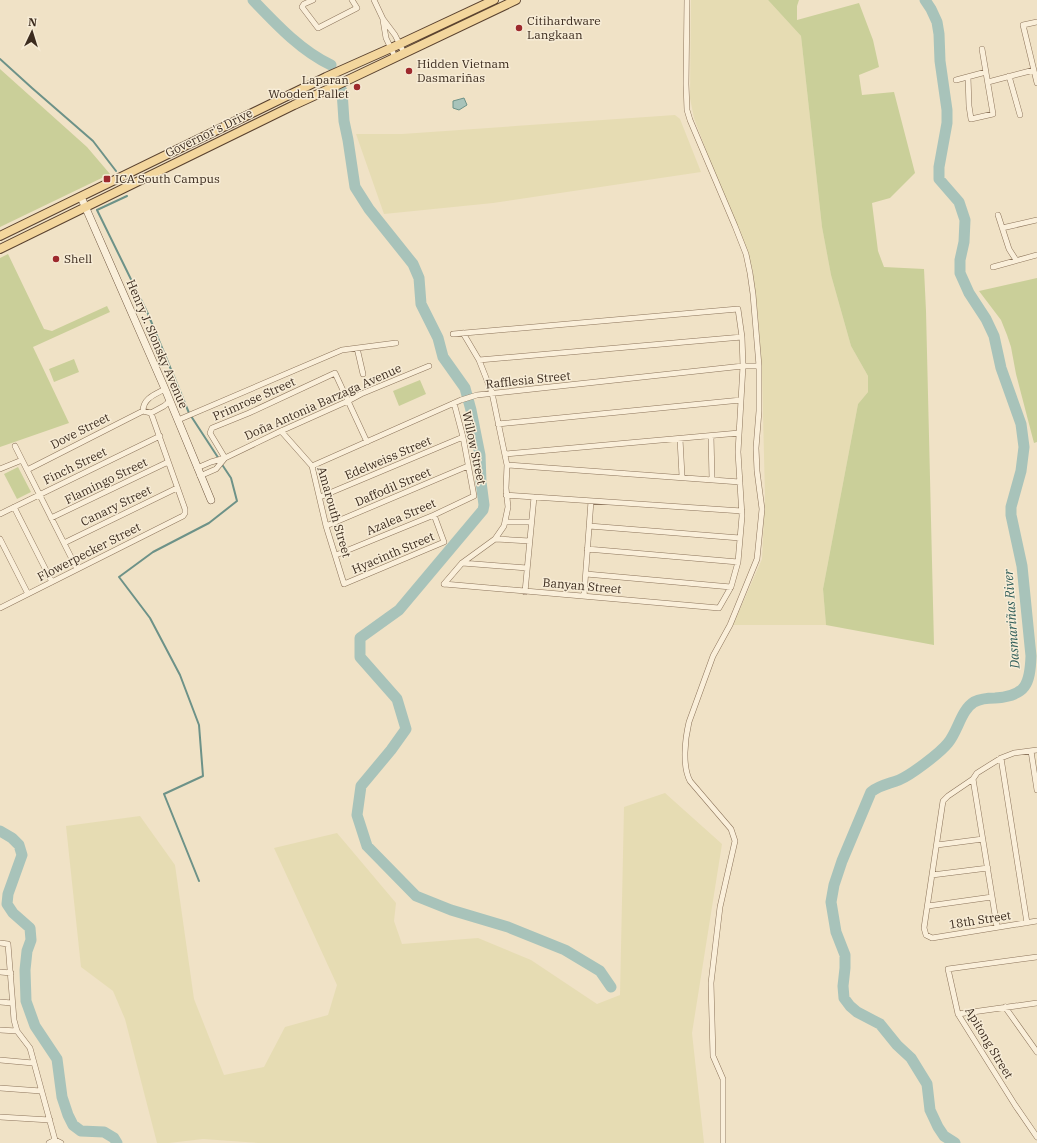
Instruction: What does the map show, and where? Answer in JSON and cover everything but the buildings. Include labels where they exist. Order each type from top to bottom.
[{"type":"main road","name":"Governor's Drive","points":[[0,236],[344,68],[400,44],[493,0]]},
{"type":"main road","name":"Governor's Drive","points":[[0,249],[85,206],[511,1]]},
{"type":"street","points":[[313,0],[304,4],[302,7],[318,28],[357,8],[352,0]]},
{"type":"street","points":[[374,0],[383,19],[395,34],[404,53]]},
{"type":"street","points":[[493,0],[496,9]]},
{"type":"street","points":[[687,0],[687,110],[746,254],[753,294],[759,366],[759,411],[756,448],[757,471],[762,510],[758,559],[730,625],[713,656],[686,732],[685,768],[687,776],[731,829],[735,841],[720,907],[711,984],[713,1056],[724,1079],[723,1143]]},
{"type":"street","points":[[383,19],[386,38],[395,57]]},
{"type":"street","points":[[1037,22],[1023,25],[1037,83]]},
{"type":"street","points":[[968,77],[971,120],[993,114],[982,49]]},
{"type":"street","points":[[988,82],[1034,70]]},
{"type":"street","points":[[956,80],[986,72]]},
{"type":"street","points":[[1009,76],[1020,115]]},
{"type":"street","name":"Henry J. Slonsky Avenue","points":[[81,196],[165,389],[211,500]]},
{"type":"street","points":[[998,215],[1009,249],[1016,260]]},
{"type":"street","points":[[1002,228],[1037,220]]},
{"type":"street","points":[[993,267],[1037,255]]},
{"type":"street","points":[[452,334],[738,309],[742,337],[743,366],[739,433],[742,511],[738,562],[730,587],[586,574]]},
{"type":"street","points":[[462,563],[500,534],[506,522],[508,508],[506,495],[507,465],[492,393],[479,360],[463,333]]},
{"type":"street","points":[[479,360],[742,337]]},
{"type":"street","points":[[178,420],[339,352],[396,343]]},
{"type":"street","points":[[357,348],[363,374]]},
{"type":"street","name":"Doña Antonia Barzaga Avenue","points":[[197,468],[226,458],[361,394],[429,366]]},
{"type":"street","name":"Rafflesia Street","points":[[312,466],[454,403],[477,395],[743,366],[759,366]]},
{"type":"street","name":"Primrose Street","points":[[226,458],[210,433],[212,428],[335,373],[348,401]]},
{"type":"street","name":"Dove Street","points":[[27,470],[143,411],[144,403],[149,398],[165,389]]},
{"type":"street","points":[[498,424],[741,400]]},
{"type":"street","points":[[143,411],[151,413],[170,401]]},
{"type":"street","points":[[348,401],[367,442]]},
{"type":"street","name":"Willow Street","points":[[454,403],[463,437],[474,496]]},
{"type":"street","points":[[151,413],[178,488]]},
{"type":"street","name":"Amarouth Street","points":[[281,431],[312,466],[326,526],[344,584]]},
{"type":"street","points":[[505,454],[739,433]]},
{"type":"street","name":"Finch Street","points":[[0,514],[160,436]]},
{"type":"street","points":[[711,436],[712,479]]},
{"type":"street","name":"Edelweiss Street","points":[[320,497],[463,437]]},
{"type":"street","points":[[680,439],[682,476]]},
{"type":"street","points":[[15,446],[77,569]]},
{"type":"street","name":"Doña Antonia Barzaga Avenue","points":[[200,476],[216,469],[226,458]]},
{"type":"street","points":[[0,469],[22,460]]},
{"type":"street","name":"Flamingo Street","points":[[52,518],[168,462]]},
{"type":"street","points":[[507,465],[682,476],[740,482]]},
{"type":"street","name":"Daffodil Street","points":[[326,526],[468,466]]},
{"type":"street","name":"Flowerpecker Street","points":[[2,607],[183,516],[185,513],[185,508],[178,488]]},
{"type":"street","name":"Canary Street","points":[[64,543],[178,488]]},
{"type":"street","points":[[506,495],[742,511]]},
{"type":"street","name":"Azalea Street","points":[[336,555],[434,515],[474,496]]},
{"type":"street","points":[[525,592],[534,497]]},
{"type":"street","points":[[584,596],[591,501]]},
{"type":"street","points":[[14,507],[52,582]]},
{"type":"street","name":"Hyacinth Street","points":[[344,584],[444,542],[434,515]]},
{"type":"street","points":[[506,522],[531,522]]},
{"type":"street","points":[[589,526],[740,538]]},
{"type":"street","points":[[0,539],[28,594]]},
{"type":"street","points":[[495,539],[530,542]]},
{"type":"street","points":[[587,549],[738,562]]},
{"type":"street","points":[[462,563],[527,568]]},
{"type":"street","name":"Banyan Street","points":[[462,563],[444,584],[719,608],[730,587]]},
{"type":"street","points":[[0,600],[2,607]]},
{"type":"street","points":[[1031,750],[1037,790]]},
{"type":"street","points":[[992,897],[928,906],[943,801],[973,779],[977,773],[1001,758],[1014,753],[1037,750]]},
{"type":"street","points":[[1001,758],[1027,923]]},
{"type":"street","points":[[973,779],[997,928]]},
{"type":"street","points":[[937,845],[983,839]]},
{"type":"street","points":[[932,875],[988,868]]},
{"type":"street","name":"18th Street","points":[[928,906],[924,928],[926,935],[932,938],[1037,921]]},
{"type":"street","points":[[0,943],[8,944],[12,973],[12,1003],[17,1031],[30,1048],[55,1140],[61,1143]]},
{"type":"street","name":"Apitong Street","points":[[1037,957],[948,970],[958,1014],[1015,1105],[1037,1137]]},
{"type":"street","points":[[0,972],[12,973]]},
{"type":"street","points":[[0,1002],[12,1003]]},
{"type":"street","points":[[958,1014],[1037,1003]]},
{"type":"street","points":[[1005,1008],[1037,1052]]},
{"type":"street","points":[[0,1030],[17,1031]]},
{"type":"street","points":[[0,1060],[33,1063]]},
{"type":"street","points":[[0,1088],[41,1091]]},
{"type":"street","points":[[0,1117],[50,1120]]},
{"type":"street","points":[[49,1143],[55,1140]]},
{"type":"shaded area","points":[[691,0],[768,0],[801,36],[822,227],[831,275],[851,346],[868,376],[868,392],[858,404],[823,589],[826,625],[733,625],[762,559],[765,497],[762,372],[758,316],[752,268],[741,235],[725,201],[694,118],[690,98]]},
{"type":"shaded area","points":[[675,115],[680,119],[701,172],[493,203],[384,214],[356,134],[402,134]]},
{"type":"shaded area","points":[[665,793],[722,844],[692,1033],[704,1143],[259,1143],[203,1139],[157,1143],[125,1019],[113,991],[81,967],[66,826],[140,816],[175,865],[194,999],[224,1075],[264,1067],[285,1027],[328,1015],[337,985],[274,848],[337,833],[396,903],[394,921],[402,944],[478,938],[531,960],[597,1004],[620,995],[624,807]]},
{"type":"green space","points":[[768,0],[799,0],[797,6],[797,20],[859,3],[873,40],[879,67],[859,75],[862,95],[894,92],[915,173],[890,198],[872,203],[878,251],[884,267],[924,269],[934,645],[826,625],[823,589],[858,404],[868,392],[868,376],[851,346],[831,275],[822,227],[801,36]]},
{"type":"green space","points":[[0,69],[87,147],[110,174],[0,227]]},
{"type":"green space","points":[[8,254],[44,329],[52,331],[107,306],[110,312],[33,347],[69,423],[0,447],[0,258]]},
{"type":"green space","points":[[1037,278],[1037,442],[1034,443],[1007,335],[1001,320],[979,291]]},
{"type":"green space","points":[[74,359],[79,372],[54,382],[49,369]]},
{"type":"green space","points":[[420,380],[426,394],[399,406],[393,391]]},
{"type":"green space","points":[[18,467],[31,492],[17,499],[4,474]]},
{"type":"water","points":[[464,98],[467,105],[459,110],[453,108],[453,101]]},
{"type":"waterway","points":[[253,0],[299,45],[331,65]]},
{"type":"waterway","name":"Dasmariñas River","points":[[925,0],[937,22],[940,61],[947,110],[947,123],[939,167],[939,179],[959,202],[965,220],[964,242],[960,260],[960,273],[969,293],[986,319],[994,336],[1001,368],[1021,424],[1024,447],[1021,471],[1011,507],[1011,515],[1022,566],[1031,656],[1030,666],[1027,681],[1020,691],[1014,695],[984,699],[974,702],[966,710],[948,743],[939,752],[918,769],[899,780],[881,786],[871,792],[842,861],[834,885],[831,902],[836,932],[845,955],[843,986],[844,998],[857,1012],[880,1024],[897,1045],[911,1058],[927,1084],[930,1110],[938,1127],[944,1136],[955,1143]]},
{"type":"waterway","points":[[0,59],[93,141],[116,171]]},
{"type":"waterway","points":[[342,91],[344,121],[355,187],[369,209],[413,264],[419,278],[421,304],[438,338],[443,357],[465,388],[480,455],[484,505],[483,510],[399,610],[360,638],[360,657],[397,699],[406,729],[391,750],[361,786],[357,815],[367,846],[416,896],[451,910],[508,927],[565,950],[600,971],[611,987]]},
{"type":"waterway","points":[[127,196],[97,210],[148,314],[189,413],[219,459]]},
{"type":"waterway","points":[[199,881],[164,794],[203,776],[199,725],[180,675],[150,618],[119,577],[153,552],[209,523],[237,501],[231,478],[221,463]]},
{"type":"waterway","points":[[0,831],[12,838],[19,845],[22,855],[8,894],[7,904],[13,913],[30,928],[31,940],[27,951],[25,970],[26,1001],[35,1026],[57,1059],[62,1097],[68,1115],[73,1125],[81,1131],[104,1132],[114,1138],[117,1143]]},
{"type":"place","name":"Citihardware Langkaan","points":[[519,28]]},
{"type":"place","name":"Hidden Vietnam Dasmariñas","points":[[409,71]]},
{"type":"place","name":"Laparan Wooden Pallet","points":[[357,87]]},
{"type":"place","name":"ICA South Campus","points":[[107,179]]},
{"type":"place","name":"Shell","points":[[56,259]]}]
